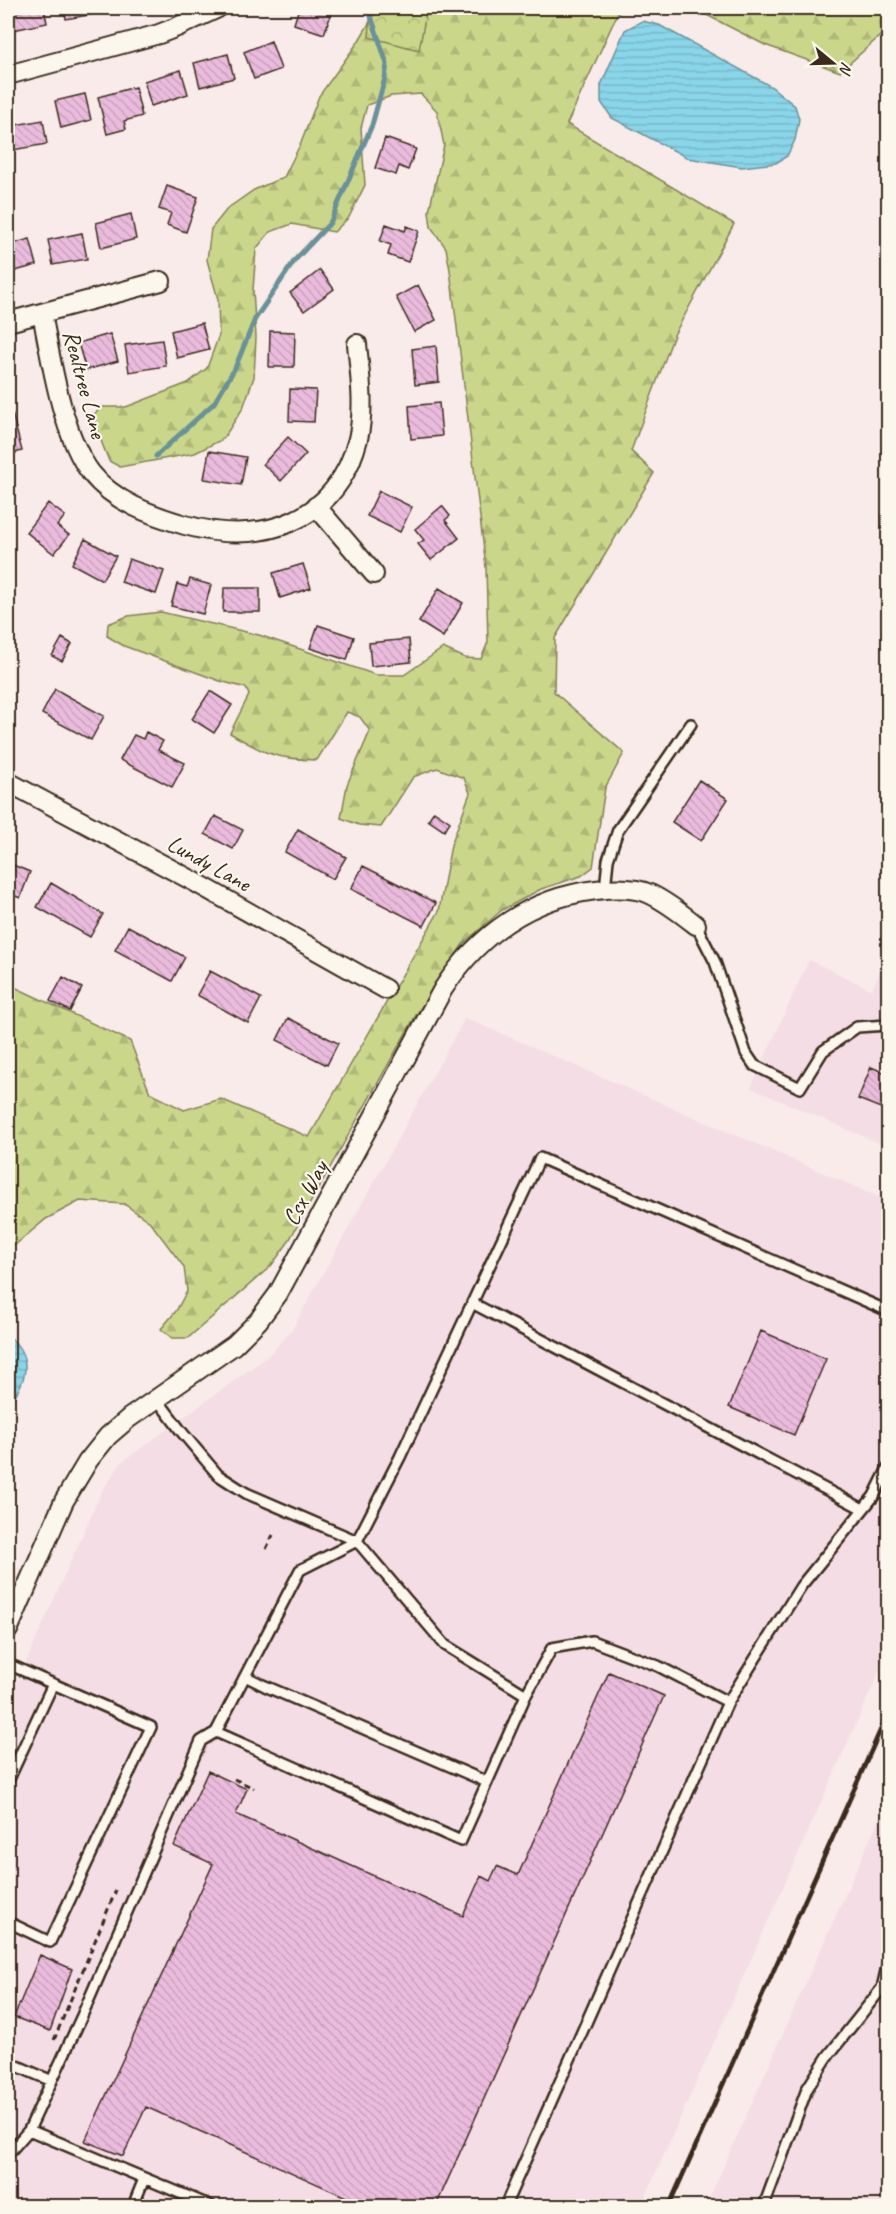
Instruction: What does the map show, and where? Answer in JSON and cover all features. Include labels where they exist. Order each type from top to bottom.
[{"type":"street","points":[[8,75],[159,34],[218,8]]},
{"type":"street","points":[[8,322],[161,281]]},
{"type":"street","name":"Realtree Lane","points":[[42,313],[65,415],[77,450],[93,474],[122,499],[167,520],[229,533],[259,532],[286,525],[316,506],[341,478],[358,438],[361,415],[357,344]]},
{"type":"street","points":[[316,506],[374,574]]},
{"type":"street","name":"Lundy Lane","points":[[8,782],[195,882],[385,989]]},
{"type":"street","name":"Csx Way","points":[[8,1630],[64,1501],[88,1461],[108,1436],[129,1418],[234,1345],[258,1321],[278,1294],[443,989],[473,949],[511,919],[538,904],[583,891],[615,888],[648,893],[676,909],[696,925]]},
{"type":"lane","points":[[605,889],[611,846],[618,830],[691,724]]},
{"type":"lane","points":[[696,925],[715,962],[746,1053],[754,1065],[800,1089],[823,1051],[857,1027],[888,1025]]},
{"type":"lane","points":[[9,2150],[29,2130],[86,2008],[201,1741],[216,1732],[300,1570],[357,1541],[400,1457],[540,1158],[888,1311]]},
{"type":"lane","points":[[472,1303],[863,1509]]},
{"type":"lane","points":[[157,1399],[218,1475],[246,1493],[357,1541],[444,1644],[526,1695]]},
{"type":"lane","points":[[505,2206],[728,1702],[801,1586],[874,1496],[888,1468]]},
{"type":"lane","points":[[216,1732],[461,1841],[526,1695],[552,1648],[592,1641],[658,1666],[728,1702]]},
{"type":"lane","points":[[8,1664],[151,1727],[50,1942],[8,1922]]},
{"type":"lane","points":[[245,1676],[487,1782]]},
{"type":"lane","points":[[8,1781],[53,1684]]},
{"type":"lane","points":[[764,2206],[807,2089],[828,2056],[885,1990],[888,1962]]},
{"type":"lane","points":[[8,2062],[52,2081]]},
{"type":"lane","points":[[29,2130],[210,2206]]},
{"type":"lane","points":[[133,2206],[144,2179]]},
{"type":"path","points":[[266,1549],[273,1535]]},
{"type":"path","points":[[234,1779],[254,1788]]},
{"type":"path","points":[[54,2040],[116,1890]]},
{"type":"shaded area","points":[[888,953],[888,1147],[751,1088],[809,960],[872,990]]},
{"type":"shaded area","points":[[465,1018],[888,1201],[888,1652],[641,2206],[8,2206],[8,1703],[102,1491],[122,1462],[267,1357],[292,1330]]},
{"type":"shaded area","points":[[888,1799],[888,2206],[706,2206]]},
{"type":"green space","points":[[371,8],[427,8],[419,50],[369,37]]},
{"type":"green space","points":[[378,8],[620,8],[567,124],[734,224],[674,335],[631,451],[654,473],[555,638],[554,692],[624,753],[605,788],[593,867],[581,876],[541,889],[502,910],[463,944],[415,1017],[287,1244],[271,1266],[188,1338],[172,1338],[161,1329],[176,1311],[187,1291],[184,1267],[150,1222],[124,1204],[80,1201],[46,1219],[8,1251],[8,984],[130,1041],[150,1093],[184,1110],[221,1099],[309,1137],[439,911],[451,845],[470,793],[464,778],[437,768],[413,777],[381,827],[359,825],[341,818],[347,785],[370,731],[360,717],[347,712],[317,760],[271,754],[230,733],[249,695],[246,688],[220,681],[124,646],[107,636],[108,624],[128,616],[161,612],[259,635],[376,675],[404,675],[443,648],[465,658],[481,659],[488,642],[486,567],[450,270],[446,248],[431,227],[429,211],[444,145],[437,111],[421,94],[391,96],[367,105],[361,128],[365,185],[349,217],[334,232],[292,224],[270,232],[256,249],[253,290],[256,337],[254,377],[243,408],[223,439],[195,453],[120,467],[109,461],[98,433],[94,414],[103,407],[126,407],[188,383],[207,368],[219,335],[218,299],[207,260],[211,229],[228,208],[254,190],[284,177],[301,143],[319,96],[358,42]]},
{"type":"green space","points":[[693,8],[888,8],[888,40],[880,36],[840,72],[765,45]]},
{"type":"water","points":[[642,21],[659,25],[772,87],[795,106],[799,119],[795,140],[787,156],[776,163],[742,167],[688,158],[612,118],[601,102],[601,85],[625,30]]},
{"type":"water","points":[[8,1335],[17,1344],[22,1354],[25,1371],[23,1380],[8,1407]]},
{"type":"building","points":[[18,8],[44,8],[47,23],[8,31],[8,14],[19,11]]},
{"type":"building","points":[[64,8],[94,8],[95,14],[66,19]]},
{"type":"building","points":[[299,8],[320,8],[332,12],[324,34],[294,24]]},
{"type":"building","points":[[271,41],[281,69],[254,79],[244,52]]},
{"type":"building","points":[[228,54],[234,78],[200,87],[194,63]]},
{"type":"building","points":[[181,70],[188,94],[151,106],[144,81]]},
{"type":"building","points":[[135,87],[142,116],[124,121],[126,129],[107,134],[98,97]]},
{"type":"building","points":[[85,94],[91,120],[61,128],[55,101]]},
{"type":"building","points":[[43,120],[47,144],[13,150],[9,126]]},
{"type":"building","points":[[385,138],[416,149],[408,170],[399,166],[396,175],[375,168]]},
{"type":"building","points":[[167,186],[198,197],[186,232],[167,225],[171,213],[159,209]]},
{"type":"building","points":[[131,214],[136,239],[101,248],[96,223]]},
{"type":"building","points":[[386,224],[405,231],[407,226],[419,231],[408,262],[388,255],[391,245],[380,241]]},
{"type":"building","points":[[82,233],[87,259],[53,265],[48,240]]},
{"type":"building","points":[[30,239],[37,265],[8,273],[8,245]]},
{"type":"building","points":[[320,270],[334,289],[304,311],[290,293]]},
{"type":"building","points":[[418,285],[436,320],[414,332],[396,297]]},
{"type":"building","points":[[202,323],[209,350],[177,358],[171,331]]},
{"type":"building","points":[[270,331],[295,332],[294,367],[269,367]]},
{"type":"building","points":[[110,334],[118,361],[86,370],[78,343]]},
{"type":"building","points":[[162,340],[166,366],[129,372],[125,345]]},
{"type":"building","points":[[436,346],[439,382],[415,385],[412,349]]},
{"type":"building","points":[[290,389],[316,390],[314,422],[289,421]]},
{"type":"building","points":[[439,403],[442,436],[411,439],[409,406]]},
{"type":"building","points":[[12,413],[22,451],[8,455],[8,415]]},
{"type":"building","points":[[288,437],[306,454],[281,481],[263,464]]},
{"type":"building","points":[[209,451],[246,457],[241,485],[204,479]]},
{"type":"building","points":[[379,491],[412,507],[400,532],[367,516]]},
{"type":"building","points":[[48,503],[65,516],[57,526],[69,535],[54,554],[26,532]]},
{"type":"building","points":[[442,506],[450,516],[445,520],[459,538],[431,560],[418,544],[424,540],[415,529]]},
{"type":"building","points":[[85,539],[116,556],[102,580],[72,564]]},
{"type":"building","points":[[129,559],[164,571],[156,594],[121,582]]},
{"type":"building","points":[[303,564],[311,588],[280,598],[273,573]]},
{"type":"building","points":[[190,579],[211,585],[203,614],[171,606],[177,584],[187,587]]},
{"type":"building","points":[[224,588],[260,588],[260,612],[223,612]]},
{"type":"building","points":[[439,588],[463,603],[443,637],[419,622]]},
{"type":"building","points":[[318,625],[354,637],[347,660],[310,648]]},
{"type":"building","points":[[62,638],[72,644],[62,661],[52,656]]},
{"type":"building","points":[[409,639],[411,662],[371,666],[369,643]]},
{"type":"building","points":[[55,689],[104,716],[91,740],[42,714]]},
{"type":"building","points":[[210,691],[232,705],[214,733],[192,719]]},
{"type":"building","points":[[146,732],[163,741],[158,750],[185,763],[172,787],[120,760],[134,735],[143,739]]},
{"type":"building","points":[[699,780],[728,799],[701,841],[672,822]]},
{"type":"building","points":[[434,811],[450,822],[444,831],[428,820]]},
{"type":"building","points":[[215,816],[243,830],[233,849],[205,834]]},
{"type":"building","points":[[298,829],[346,857],[333,879],[285,852]]},
{"type":"building","points":[[8,863],[30,872],[20,898],[8,893]]},
{"type":"building","points":[[363,866],[436,903],[424,926],[351,889]]},
{"type":"building","points":[[51,883],[103,914],[90,937],[37,907]]},
{"type":"building","points":[[128,926],[185,957],[172,981],[115,950]]},
{"type":"building","points":[[210,971],[261,998],[248,1023],[197,995]]},
{"type":"building","points":[[63,977],[82,988],[70,1011],[50,1001]]},
{"type":"building","points":[[288,1018],[338,1043],[327,1065],[277,1040]]},
{"type":"building","points":[[871,1067],[888,1074],[888,1111],[858,1099]]},
{"type":"building","points":[[761,1331],[826,1359],[794,1435],[729,1407]]},
{"type":"building","points":[[609,1672],[664,1696],[436,2206],[366,2206],[146,2107],[123,2156],[85,2141],[213,1864],[174,1846],[208,1771],[247,1789],[236,1814],[463,1916],[481,1876],[490,1881],[497,1866],[518,1875]]},
{"type":"building","points":[[40,1955],[72,1969],[50,2031],[14,2017]]},
{"type":"waterway","points":[[156,456],[214,403],[235,368],[255,319],[295,260],[330,223],[372,125],[385,78],[387,64],[371,16],[374,8]]},
{"type":"waterway","points":[[881,8],[888,11]]},
{"type":"railway","points":[[669,2206],[888,1713]]}]
